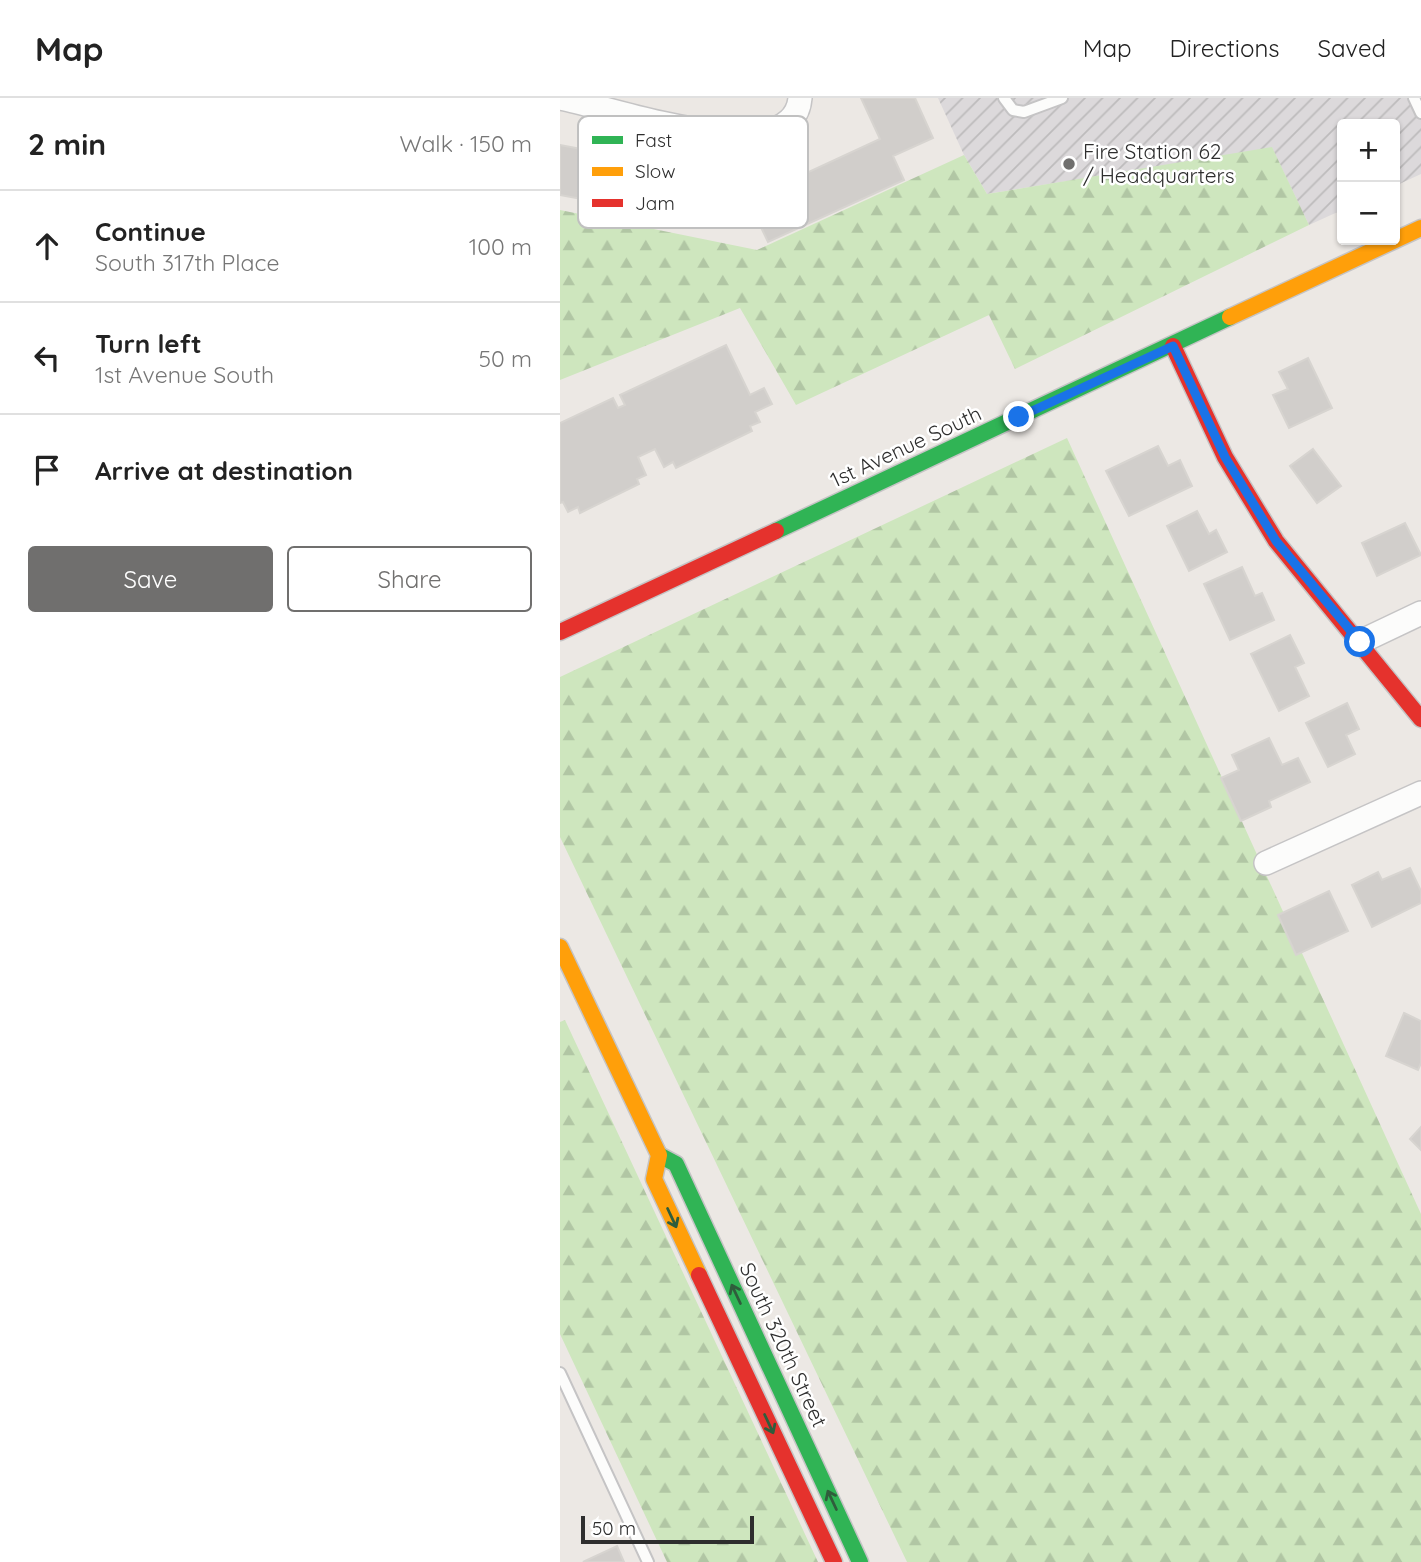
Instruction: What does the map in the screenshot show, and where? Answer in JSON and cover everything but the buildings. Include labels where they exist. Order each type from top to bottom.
[{"type":"main road","name":"1st Avenue South","points":[[560,632],[1421,228]]},
{"type":"main road","points":[[1173,346],[1225,457],[1276,541],[1421,719]]},
{"type":"main road","name":"South 320th Street","points":[[560,947],[659,1154],[676,1164],[860,1562]]},
{"type":"main road","name":"South 320th Street","points":[[659,1154],[654,1179],[834,1562]]},
{"type":"street","points":[[560,98],[627,116]]},
{"type":"street","points":[[793,116],[800,108],[800,98]]},
{"type":"street","points":[[1360,642],[1421,613]]},
{"type":"street","points":[[1266,863],[1421,793]]},
{"type":"lane","points":[[1004,98],[1013,110],[1024,111],[1062,98]]},
{"type":"lane","points":[[1414,98],[1421,113]]},
{"type":"lane","points":[[560,1373],[648,1562]]},
{"type":"shaded area","name":"Fire Station 62 / Headquarters","points":[[938,98],[1421,98],[1421,174],[1400,184],[1400,119],[1337,119],[1337,212],[1309,225],[1272,148],[987,194],[964,155]]},
{"type":"green space","points":[[1272,147],[1309,225],[1015,369],[989,315],[796,405],[740,308],[560,380],[560,210],[578,214],[578,228],[649,228],[757,250],[964,155],[987,194]]},
{"type":"green space","points":[[1067,438],[1421,1214],[1421,1562],[907,1562],[560,837],[560,677]]},
{"type":"green space","points":[[565,1020],[818,1562],[667,1562],[560,1334],[560,1022]]},
{"type":"traffic: fast","points":[[776,531],[1230,317]]},
{"type":"traffic: fast","points":[[659,1155],[676,1164],[860,1562]]},
{"type":"traffic: slow","points":[[1230,317],[1421,228]]},
{"type":"traffic: slow","points":[[560,947],[659,1155],[654,1179],[699,1275]]},
{"type":"traffic: jam","points":[[1173,346],[1225,457],[1276,541],[1421,719]]},
{"type":"traffic: jam","points":[[560,632],[776,531]]},
{"type":"traffic: jam","points":[[699,1275],[834,1562]]},
{"type":"place","name":"Fire Station 62 / Headquarters","points":[[1069,164]]},
{"type":"route","points":[[1019,417],[1173,346],[1225,457],[1276,541],[1360,642]]}]
